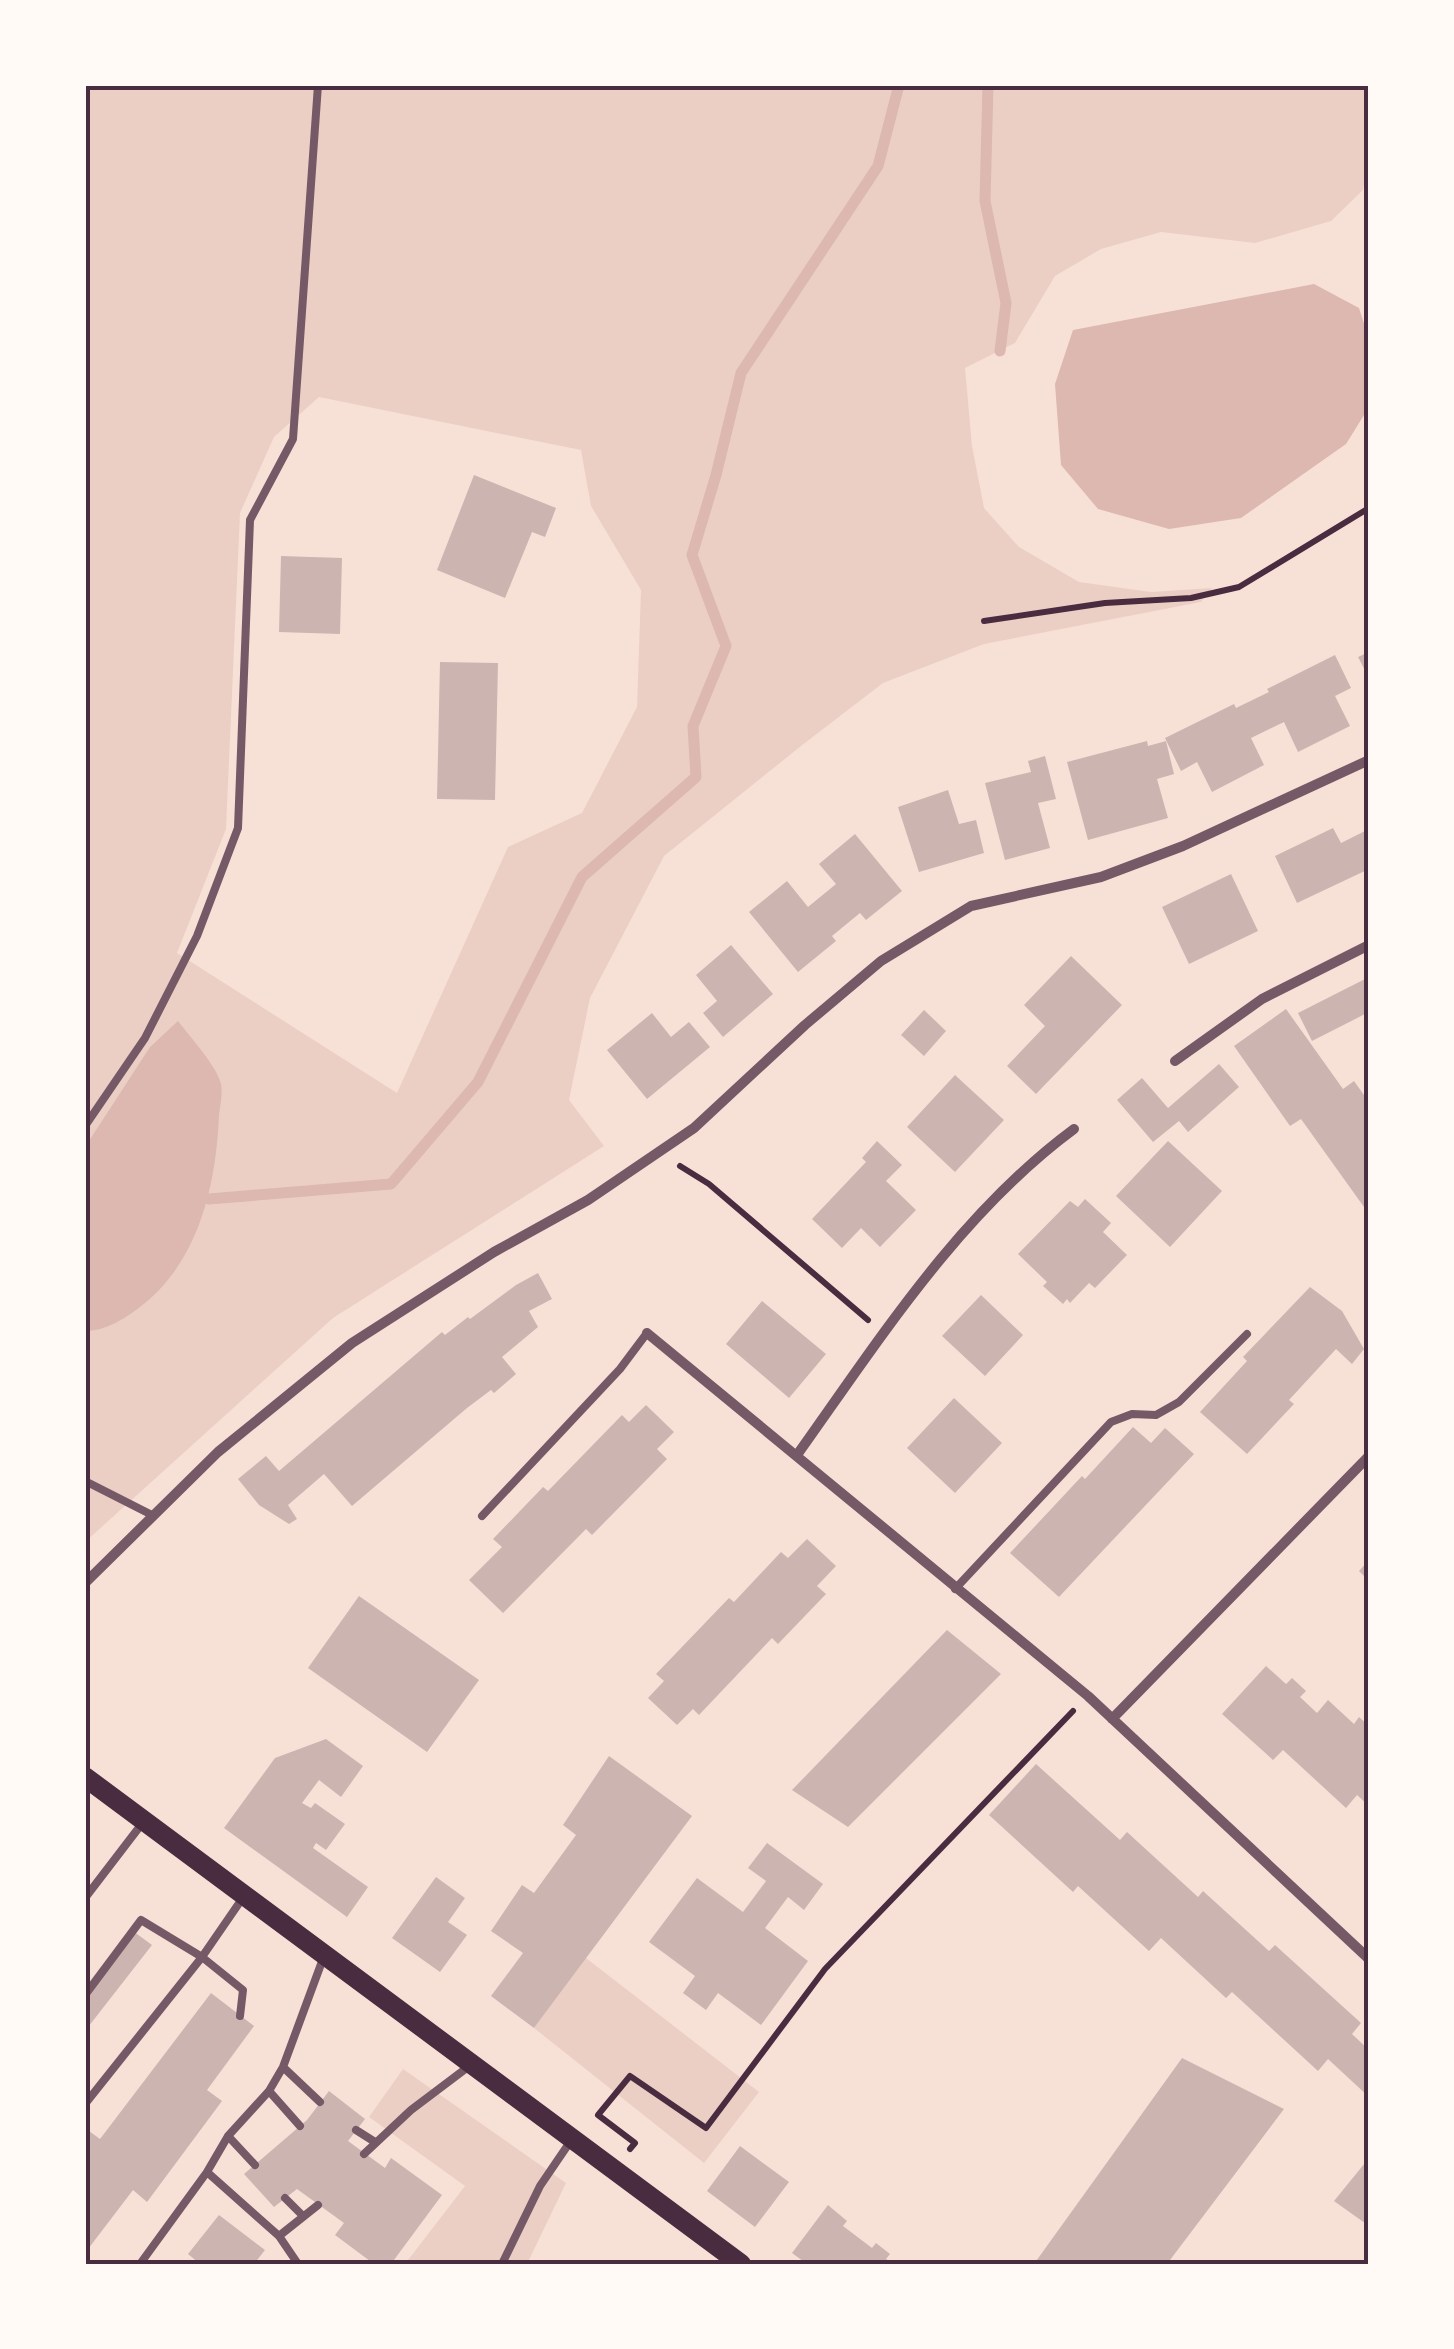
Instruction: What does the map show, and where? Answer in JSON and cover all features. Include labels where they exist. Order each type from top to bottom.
[{"type":"main road","points":[[85,1777],[741,2264]]},
{"type":"street","points":[[85,1583],[218,1452],[352,1342],[494,1252],[588,1200],[694,1128],[804,1025],[881,960],[971,906],[1101,877],[1183,846],[1369,760]]},
{"type":"street","points":[[1174,1061],[1262,1000],[1369,945]]},
{"type":"street","points":[[796,1456],[884,1334],[969,1226],[1030,1162],[1074,1129]]},
{"type":"street","points":[[647,1333],[1088,1696],[1369,1959]]},
{"type":"street","points":[[1112,1719],[1369,1456]]},
{"type":"lane","points":[[85,1126],[144,1038],[171,987],[197,936],[238,828],[250,520],[293,439],[318,85]]},
{"type":"lane","points":[[482,1516],[620,1369],[647,1333]]},
{"type":"lane","points":[[955,1589],[1111,1422],[1132,1414],[1156,1415],[1179,1402],[1246,1334]]},
{"type":"lane","points":[[85,1481],[152,1515]]},
{"type":"lane","points":[[85,1898],[144,1821]]},
{"type":"lane","points":[[85,2104],[202,1957],[244,1896]]},
{"type":"lane","points":[[85,1994],[141,1920],[202,1957],[243,1990],[240,2016]]},
{"type":"lane","points":[[140,2264],[207,2172],[228,2136],[283,2067],[324,1956]]},
{"type":"lane","points":[[364,2154],[411,2110],[472,2064]]},
{"type":"lane","points":[[283,2067],[320,2102]]},
{"type":"lane","points":[[268,2090],[300,2126]]},
{"type":"lane","points":[[356,2130],[375,2142]]},
{"type":"lane","points":[[228,2136],[255,2165]]},
{"type":"lane","points":[[502,2264],[540,2186],[572,2139]]},
{"type":"lane","points":[[207,2172],[280,2236],[298,2264]]},
{"type":"lane","points":[[285,2198],[303,2216]]},
{"type":"lane","points":[[280,2236],[318,2205]]},
{"type":"path","points":[[984,621],[1105,603],[1191,598],[1239,587],[1369,508]]},
{"type":"path","points":[[658,1152],[708,1184],[884,1334]]},
{"type":"path","points":[[613,2169],[634,2143],[598,2115],[630,2076],[706,2128],[825,1969],[1088,1696]]},
{"type":"shaded area","points":[[85,85],[1369,85],[1369,155],[1363,190],[1331,221],[1255,243],[1161,232],[1101,249],[1055,276],[1015,343],[965,368],[972,446],[984,508],[1019,547],[1079,582],[1151,592],[1212,588],[1201,602],[984,644],[883,683],[664,856],[590,998],[569,1100],[604,1146],[333,1318],[85,1542]],"holes":[[[319,397],[581,450],[591,506],[641,590],[637,707],[582,813],[508,847],[397,1093],[177,953],[226,829],[240,513],[274,437]]]},
{"type":"shaded area","points":[[1314,284],[1359,308],[1369,339],[1369,407],[1346,444],[1241,518],[1169,529],[1098,509],[1061,465],[1055,384],[1073,330]]},
{"type":"shaded area","points":[[178,1021],[209,1060],[221,1084],[208,1195],[190,1245],[160,1289],[121,1320],[85,1331],[85,1147],[150,1047]]},
{"type":"shaded area","points":[[586,1958],[759,2092],[704,2163],[534,2028]]},
{"type":"shaded area","points":[[403,2069],[566,2183],[527,2264],[405,2264],[465,2186],[369,2117]]},
{"type":"building","points":[[474,475],[556,508],[545,537],[532,532],[505,598],[437,570]]},
{"type":"building","points":[[281,556],[342,558],[340,634],[279,632]]},
{"type":"building","points":[[1369,652],[1369,678],[1358,657]]},
{"type":"building","points":[[1335,655],[1351,688],[1335,696],[1350,726],[1298,752],[1284,722],[1251,738],[1264,765],[1212,792],[1197,762],[1181,771],[1165,738],[1234,704],[1236,708],[1269,692],[1267,689]]},
{"type":"building","points":[[440,662],[498,663],[495,800],[437,799]]},
{"type":"building","points":[[1147,741],[1148,746],[1166,741],[1174,774],[1157,779],[1168,818],[1088,840],[1067,762]]},
{"type":"building","points":[[1045,756],[1056,799],[1038,803],[1050,848],[1005,860],[985,783],[1031,772],[1028,761]]},
{"type":"building","points":[[948,790],[959,824],[976,820],[984,853],[919,872],[898,807]]},
{"type":"building","points":[[1333,828],[1341,843],[1369,829],[1369,869],[1297,903],[1275,856]]},
{"type":"building","points":[[855,834],[902,891],[866,920],[860,913],[832,936],[836,941],[798,972],[749,912],[787,881],[808,907],[836,884],[819,864]]},
{"type":"building","points":[[1231,874],[1258,931],[1189,964],[1162,907]]},
{"type":"building","points":[[731,945],[773,994],[723,1037],[703,1013],[717,1001],[696,975]]},
{"type":"building","points":[[1071,956],[1122,1005],[1036,1094],[1007,1066],[1045,1026],[1024,1005]]},
{"type":"building","points":[[1369,977],[1369,1012],[1312,1041],[1298,1013]]},
{"type":"building","points":[[1286,1009],[1343,1089],[1354,1081],[1369,1102],[1369,1214],[1301,1119],[1290,1126],[1234,1046]]},
{"type":"building","points":[[924,1010],[946,1031],[924,1056],[901,1035]]},
{"type":"building","points":[[652,1013],[671,1037],[689,1022],[710,1047],[647,1099],[607,1050]]},
{"type":"building","points":[[1219,1064],[1239,1087],[1188,1132],[1179,1121],[1153,1142],[1117,1100],[1142,1078],[1168,1108]]},
{"type":"building","points":[[955,1075],[1004,1120],[955,1172],[907,1127]]},
{"type":"building","points":[[877,1141],[902,1165],[886,1181],[916,1210],[880,1247],[861,1228],[842,1248],[812,1219],[866,1162],[862,1158]]},
{"type":"building","points":[[1168,1141],[1222,1191],[1170,1247],[1116,1196]]},
{"type":"building","points":[[1085,1199],[1111,1223],[1103,1232],[1127,1255],[1095,1288],[1089,1283],[1070,1303],[1067,1299],[1063,1304],[1018,1254],[1070,1201],[1078,1207]]},
{"type":"building","points":[[538,1273],[552,1299],[529,1311],[538,1327],[502,1357],[516,1374],[494,1393],[491,1390],[467,1408],[352,1506],[324,1474],[288,1505],[297,1519],[289,1524],[259,1505],[238,1479],[266,1456],[279,1471],[442,1332],[445,1335]]},
{"type":"building","points":[[1310,1287],[1342,1311],[1364,1349],[1352,1364],[1336,1349],[1289,1400],[1294,1404],[1247,1454],[1200,1412],[1247,1361],[1243,1357]]},
{"type":"building","points":[[981,1295],[1023,1335],[985,1376],[942,1336]]},
{"type":"building","points":[[762,1301],[826,1354],[789,1398],[726,1344]]},
{"type":"building","points":[[954,1398],[1002,1443],[955,1493],[907,1448]]},
{"type":"building","points":[[646,1405],[674,1432],[657,1449],[667,1459],[592,1535],[586,1529],[503,1613],[469,1580],[502,1547],[493,1539],[543,1487],[548,1491],[622,1415],[629,1422]]},
{"type":"building","points":[[1133,1427],[1151,1443],[1165,1428],[1194,1454],[1059,1597],[1010,1553]]},
{"type":"building","points":[[807,1539],[836,1566],[817,1586],[826,1594],[778,1644],[772,1638],[699,1715],[693,1709],[677,1725],[648,1698],[664,1681],[656,1674],[729,1598],[734,1602],[781,1552],[788,1558]]},
{"type":"building","points":[[1369,1560],[1369,1581],[1359,1571]]},
{"type":"building","points":[[359,1596],[479,1680],[427,1752],[308,1668]]},
{"type":"building","points":[[947,1630],[1001,1674],[848,1827],[792,1790]]},
{"type":"building","points":[[1266,1666],[1286,1684],[1292,1678],[1306,1691],[1300,1697],[1317,1713],[1328,1700],[1354,1724],[1359,1717],[1369,1726],[1369,1806],[1357,1795],[1346,1808],[1283,1750],[1273,1760],[1222,1714]]},
{"type":"building","points":[[326,1739],[363,1766],[341,1797],[319,1780],[302,1803],[311,1808],[315,1803],[345,1824],[326,1850],[316,1843],[313,1848],[368,1887],[347,1917],[224,1828],[275,1758]]},
{"type":"building","points":[[609,1756],[692,1816],[534,2028],[491,1996],[523,1953],[491,1931],[522,1885],[534,1893],[576,1835],[563,1825]]},
{"type":"building","points":[[1036,1764],[1120,1840],[1127,1832],[1198,1897],[1203,1891],[1269,1951],[1275,1945],[1361,2023],[1352,2034],[1369,2050],[1369,2097],[1328,2059],[1318,2071],[1232,1992],[1226,1998],[1161,1938],[1149,1951],[1078,1886],[1073,1892],[989,1815]]},
{"type":"building","points":[[767,1843],[823,1884],[804,1910],[788,1897],[765,1928],[808,1961],[761,2025],[718,1993],[706,2010],[683,1993],[695,1976],[649,1942],[697,1878],[743,1912],[766,1881],[748,1868]]},
{"type":"building","points":[[436,1877],[465,1898],[448,1922],[467,1935],[440,1972],[392,1938]]},
{"type":"building","points":[[133,1931],[152,1945],[85,2031],[85,1993]]},
{"type":"building","points":[[211,1993],[254,2026],[207,2090],[222,2101],[147,2202],[133,2190],[85,2253],[85,2137],[89,2131],[100,2139]]},
{"type":"building","points":[[1182,2058],[1284,2109],[1167,2264],[1034,2264]]},
{"type":"building","points":[[329,2091],[365,2119],[348,2141],[385,2168],[391,2158],[442,2195],[391,2264],[374,2264],[335,2235],[344,2223],[297,2189],[274,2207],[244,2174],[307,2120]]},
{"type":"building","points":[[740,2146],[789,2182],[755,2227],[707,2191]]},
{"type":"building","points":[[1369,2158],[1369,2226],[1334,2201]]},
{"type":"building","points":[[828,2205],[847,2221],[843,2226],[872,2248],[876,2243],[890,2254],[886,2259],[894,2264],[807,2264],[792,2253]]},
{"type":"building","points":[[219,2215],[265,2250],[254,2264],[200,2264],[188,2254]]},
{"type":"waterway","points":[[209,1199],[391,1184],[478,1082],[582,877],[696,777],[693,726],[726,646],[692,555],[741,373],[878,166],[899,85]]},
{"type":"waterway","points":[[988,85],[985,201],[1006,303],[1000,351]]}]
